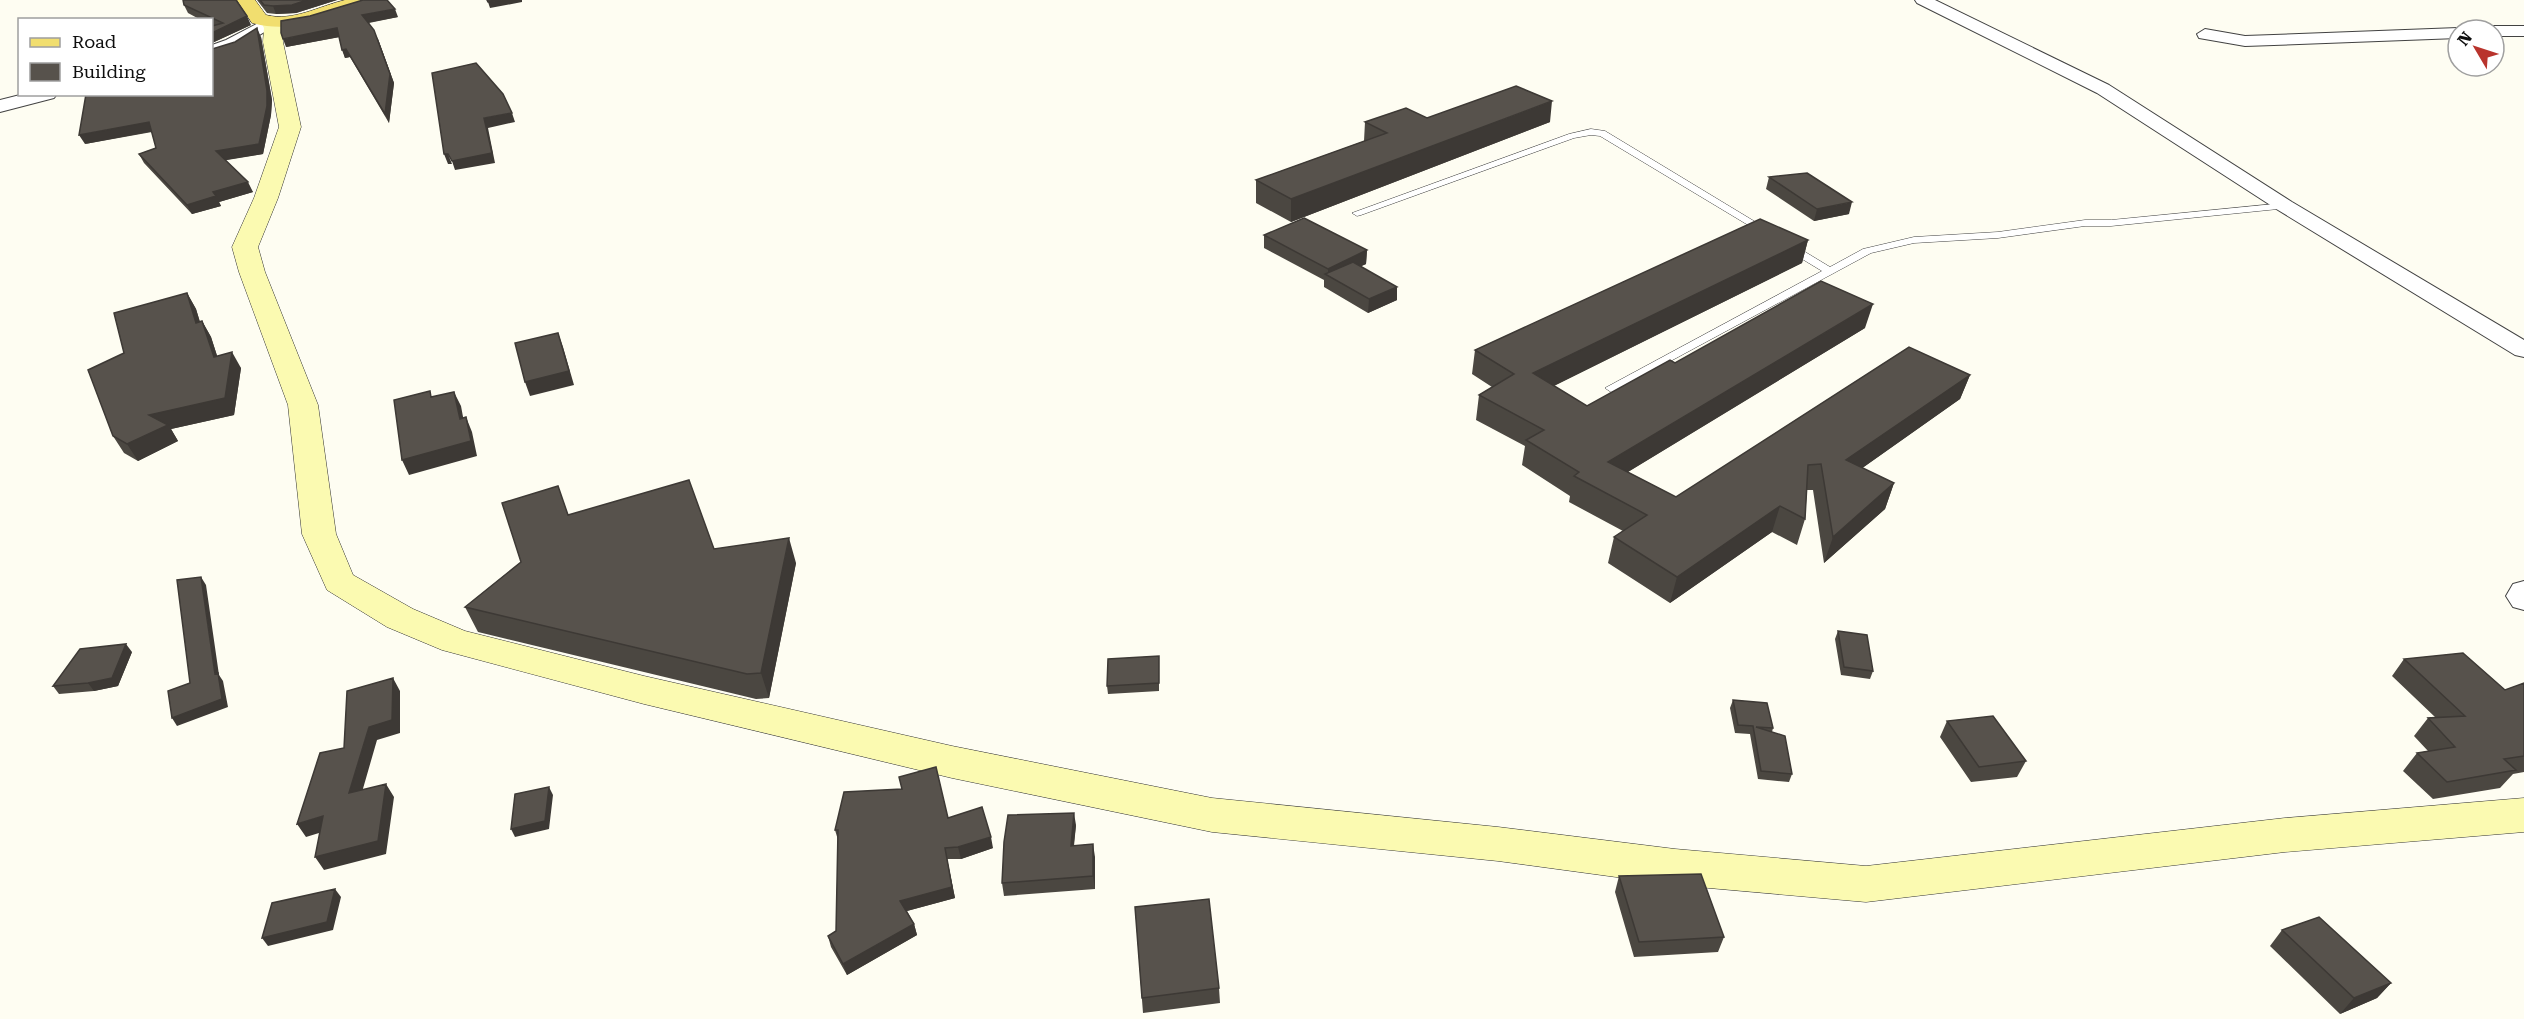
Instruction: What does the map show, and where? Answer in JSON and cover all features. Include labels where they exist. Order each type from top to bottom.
[{"type":"main road","points":[[258,11],[315,15],[365,0]]},
{"type":"street","points":[[1923,0],[2103,89],[2284,206],[2524,350]]},
{"type":"street","points":[[213,51],[232,44],[258,11],[273,28],[273,42],[290,127],[266,198],[245,247],[252,272],[303,405],[319,534],[339,582],[400,618],[455,641],[644,690],[952,762],[1212,815],[1497,844],[1675,867],[1866,884],[2285,835],[2524,815]]},
{"type":"street","points":[[2506,31],[2524,31]]},
{"type":"street","points":[[2205,34],[2245,41],[2446,33]]},
{"type":"street","points":[[0,106],[40,96]]},
{"type":"street","points":[[2524,591],[2522,596],[2524,600]]},
{"type":"lane","points":[[1357,213],[1562,140],[1591,132],[1602,133],[1830,271]]},
{"type":"lane","points":[[1611,388],[1867,251],[1914,240],[1998,235],[2085,223],[2111,223],[2284,206]]},
{"type":"building","points":[[183,0],[236,0],[247,16],[213,33],[213,26],[223,23],[184,5]]},
{"type":"building","points":[[260,0],[307,0],[292,5],[273,6],[264,5]]},
{"type":"building","points":[[363,0],[387,0],[395,9],[362,15],[374,30],[390,74],[385,114],[346,49],[342,50],[337,28],[283,39],[281,33],[281,21],[310,16]]},
{"type":"building","points":[[257,28],[267,91],[267,106],[259,144],[216,151],[248,182],[213,192],[216,196],[187,205],[139,154],[156,148],[149,122],[79,135],[86,96],[213,96],[213,49],[235,42]]},
{"type":"building","points":[[476,63],[503,94],[512,113],[484,118],[492,153],[452,161],[448,154],[444,154],[432,73]]},
{"type":"building","points":[[1516,86],[1552,101],[1291,199],[1256,180],[1387,133],[1365,122],[1406,108],[1427,118]]},
{"type":"building","points":[[1807,173],[1852,202],[1817,209],[1769,177]]},
{"type":"building","points":[[1304,218],[1367,250],[1328,269],[1264,235]]},
{"type":"building","points":[[1760,219],[1808,240],[1533,373],[1587,406],[1670,360],[1675,363],[1821,281],[1873,304],[1608,462],[1676,497],[1909,347],[1970,375],[1846,460],[1894,483],[1833,537],[1821,464],[1808,465],[1805,519],[1780,506],[1677,577],[1614,537],[1647,515],[1574,476],[1579,472],[1526,440],[1544,430],[1479,395],[1514,374],[1475,350]]},
{"type":"building","points":[[1353,262],[1397,287],[1369,299],[1325,274]]},
{"type":"building","points":[[187,293],[196,323],[202,321],[214,357],[232,352],[225,398],[149,415],[168,425],[127,444],[113,436],[88,370],[124,353],[114,313]]},
{"type":"building","points":[[558,333],[569,371],[525,382],[515,343]]},
{"type":"building","points":[[430,391],[431,397],[454,392],[460,419],[466,417],[471,441],[402,460],[394,400]]},
{"type":"building","points":[[689,480],[714,549],[789,538],[761,673],[747,674],[465,607],[521,562],[502,503],[558,486],[568,515]]},
{"type":"building","points":[[201,577],[215,674],[218,673],[222,699],[172,718],[168,691],[190,683],[177,580]]},
{"type":"building","points":[[1838,631],[1867,635],[1873,671],[1844,667]]},
{"type":"building","points":[[126,644],[112,678],[53,686],[80,649]]},
{"type":"building","points":[[2463,653],[2505,690],[2524,683],[2524,756],[2504,759],[2516,770],[2447,782],[2417,753],[2455,747],[2428,718],[2465,716],[2404,659]]},
{"type":"building","points":[[1159,656],[1159,683],[1107,686],[1108,659]]},
{"type":"building","points":[[393,678],[392,720],[369,727],[349,793],[386,784],[378,841],[315,857],[323,816],[297,824],[320,753],[344,748],[347,691]]},
{"type":"building","points":[[1733,700],[1767,703],[1773,728],[1756,727],[1785,736],[1792,774],[1761,771],[1753,726],[1738,725]]},
{"type":"building","points":[[1993,716],[2026,761],[1979,767],[1947,721]]},
{"type":"building","points":[[936,767],[948,818],[982,807],[991,837],[958,847],[945,848],[952,887],[900,901],[914,924],[843,964],[828,936],[836,931],[838,830],[835,830],[844,792],[902,789],[899,777]]},
{"type":"building","points":[[549,787],[545,821],[511,829],[515,794]]},
{"type":"building","points":[[1074,813],[1071,846],[1093,844],[1093,876],[1002,883],[1008,815]]},
{"type":"building","points":[[1701,874],[1724,937],[1639,942],[1619,876]]},
{"type":"building","points":[[335,889],[327,922],[262,938],[272,903]]},
{"type":"building","points":[[1209,899],[1219,988],[1142,998],[1135,907]]},
{"type":"building","points":[[2319,917],[2391,983],[2354,998],[2282,930]]}]
